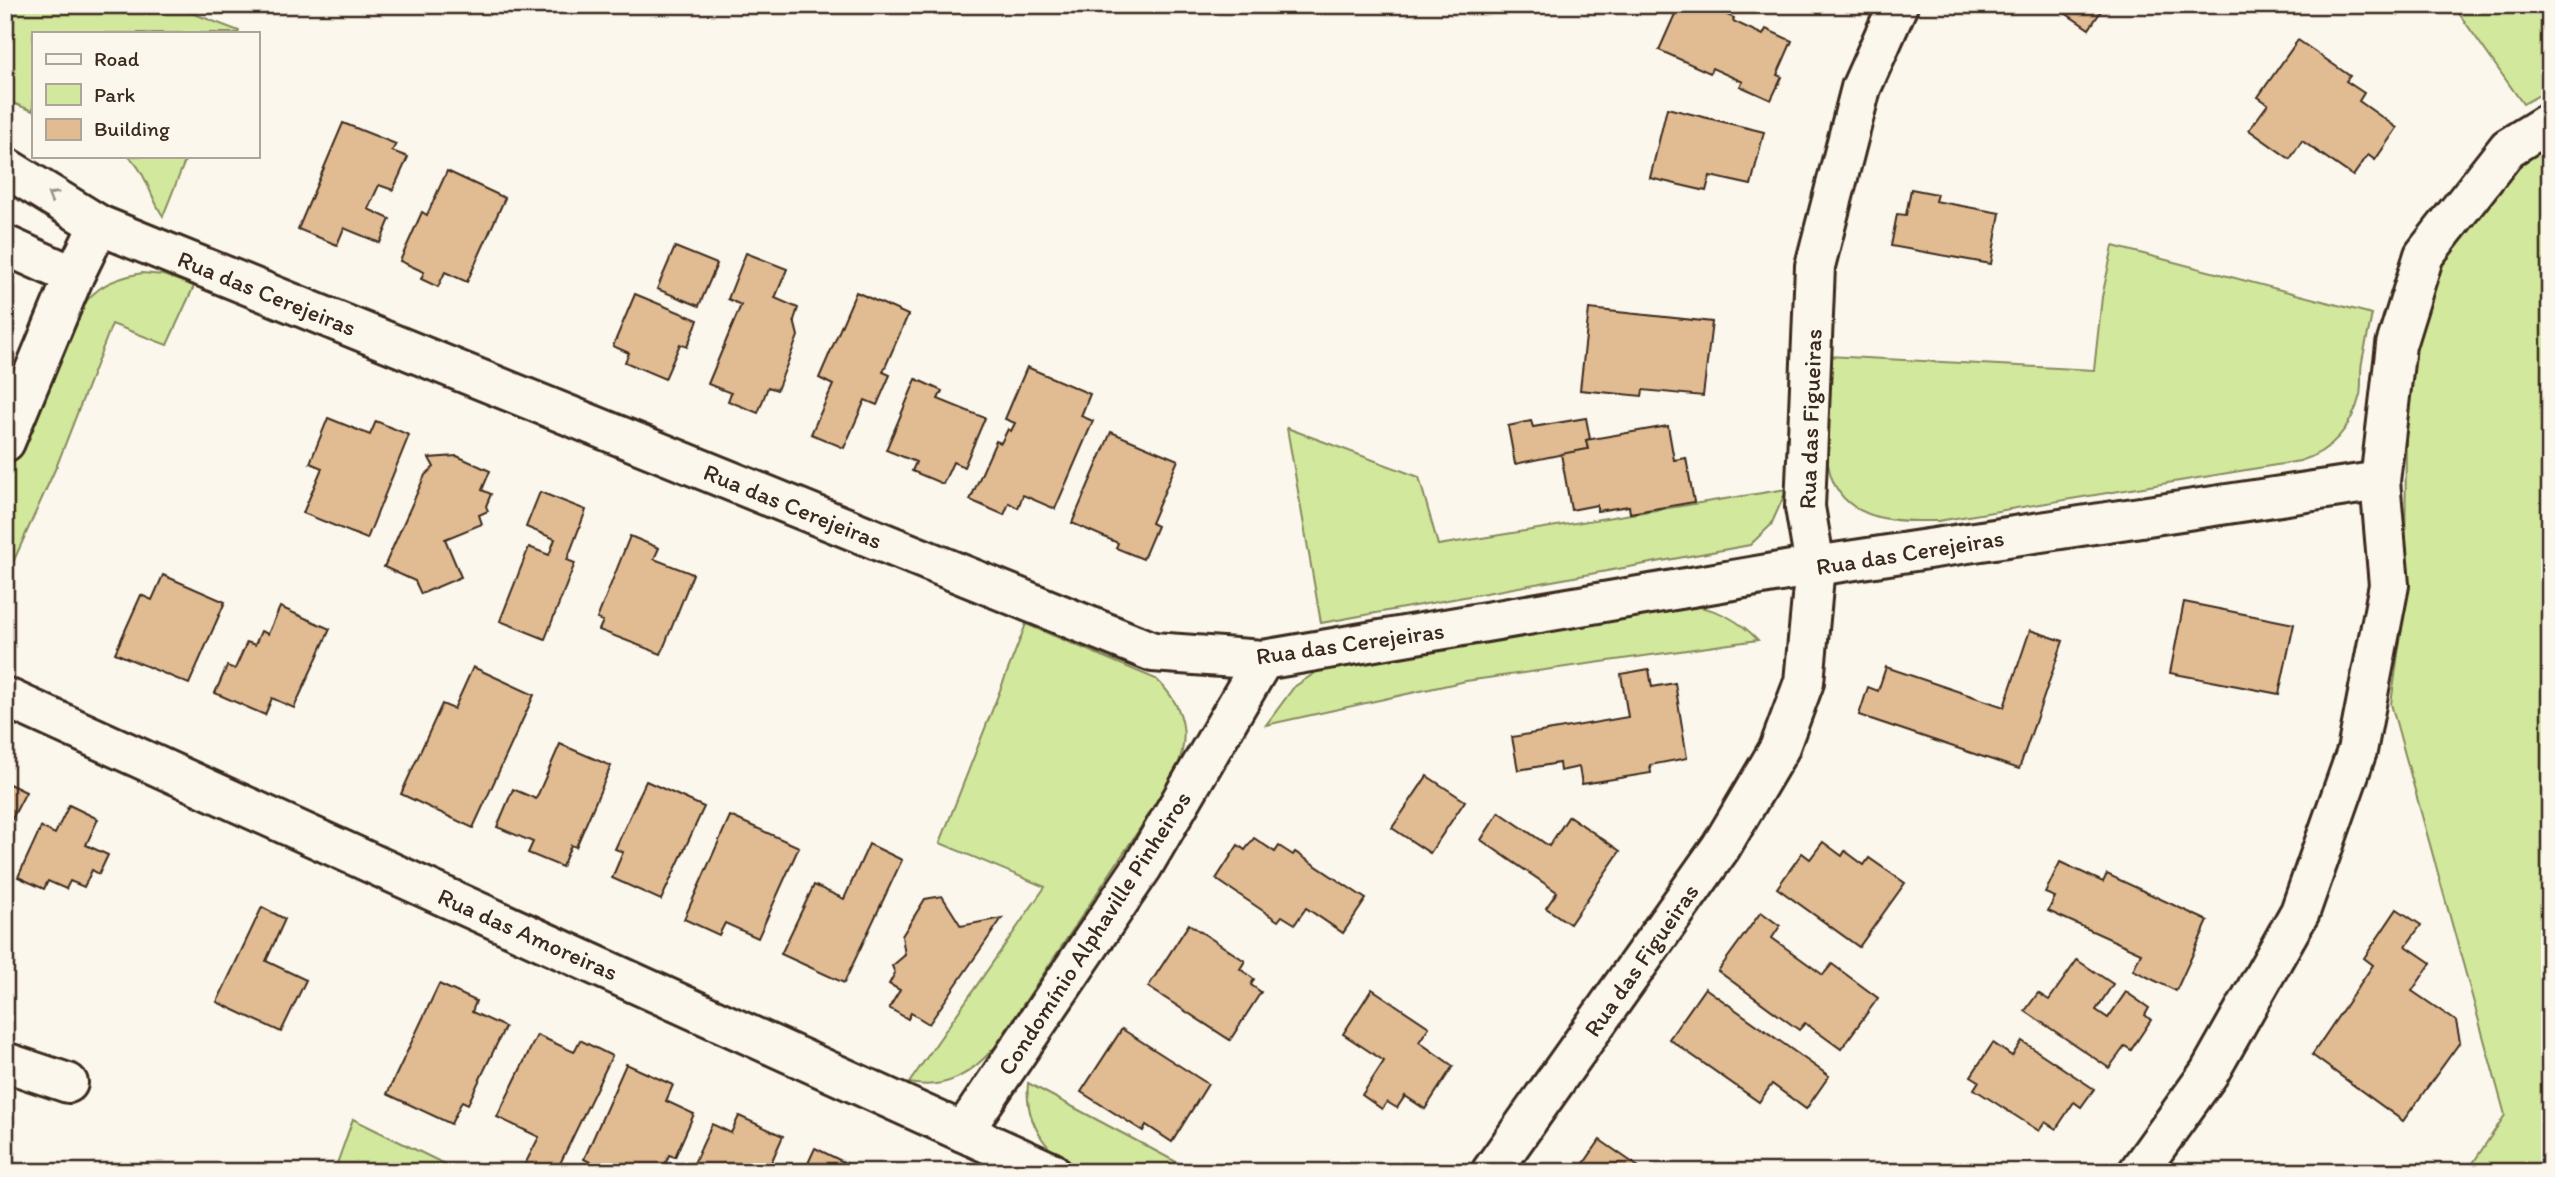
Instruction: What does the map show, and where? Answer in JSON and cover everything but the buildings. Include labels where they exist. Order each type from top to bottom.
[{"type":"street","name":"Rua das Figueiras","points":[[1491,1172],[1721,847],[1779,749],[1804,682],[1815,566],[1805,507],[1815,266],[1861,88],[1898,5]]},
{"type":"street","points":[[2138,1172],[2209,1073],[2300,912],[2357,751],[2389,585],[2379,481],[2396,345],[2424,255],[2508,148],[2550,122]]},
{"type":"street","points":[[5,167],[99,225],[74,276],[5,442]]},
{"type":"street","name":"Rua das Cerejeiras","points":[[99,225],[1153,652],[1264,660],[1815,566],[2379,481]]},
{"type":"street","points":[[5,245],[74,276]]},
{"type":"street","name":"Condomínio Alphaville Pinheiros","points":[[963,1132],[1143,866],[1264,660]]},
{"type":"street","name":"Rua das Amoreiras","points":[[5,697],[1051,1172]]},
{"type":"street","points":[[5,1062],[68,1083]]},
{"type":"green space","points":[[5,5],[171,5],[239,31],[32,32],[32,111],[5,100]]},
{"type":"green space","points":[[2453,5],[2550,5],[2550,89],[2523,104]]},
{"type":"green space","points":[[2550,139],[2550,1172],[2467,1172],[2505,1115],[2391,704],[2405,605],[2406,418],[2411,356],[2433,282],[2443,259],[2521,162]]},
{"type":"green space","points":[[130,158],[186,158],[163,216],[144,177]]},
{"type":"green space","points":[[2113,246],[2372,314],[2362,362],[2360,395],[2352,418],[2339,437],[2321,451],[2300,461],[1938,521],[1878,517],[1847,502],[1832,478],[1826,449],[1828,356],[2094,370],[2102,297]]},
{"type":"green space","points":[[142,273],[163,275],[194,286],[167,345],[112,324],[57,465],[5,580],[5,481],[71,324],[84,303],[99,289],[118,279]]},
{"type":"green space","points":[[1287,428],[1419,477],[1438,545],[1787,489],[1771,525],[1750,545],[1321,623]]},
{"type":"green space","points":[[1693,606],[1728,617],[1758,640],[1466,681],[1266,725],[1294,687],[1321,669]]},
{"type":"green space","points":[[1026,624],[1156,679],[1175,703],[1180,715],[1184,741],[1181,755],[1170,783],[995,1047],[967,1073],[956,1078],[935,1084],[909,1083],[1045,887],[940,843]]},
{"type":"green space","points":[[1028,1083],[1195,1172],[1099,1173],[1076,1168],[1052,1151],[1035,1127],[1030,1113]]},
{"type":"green space","points":[[353,1119],[361,1123],[461,1172],[334,1172]]}]
